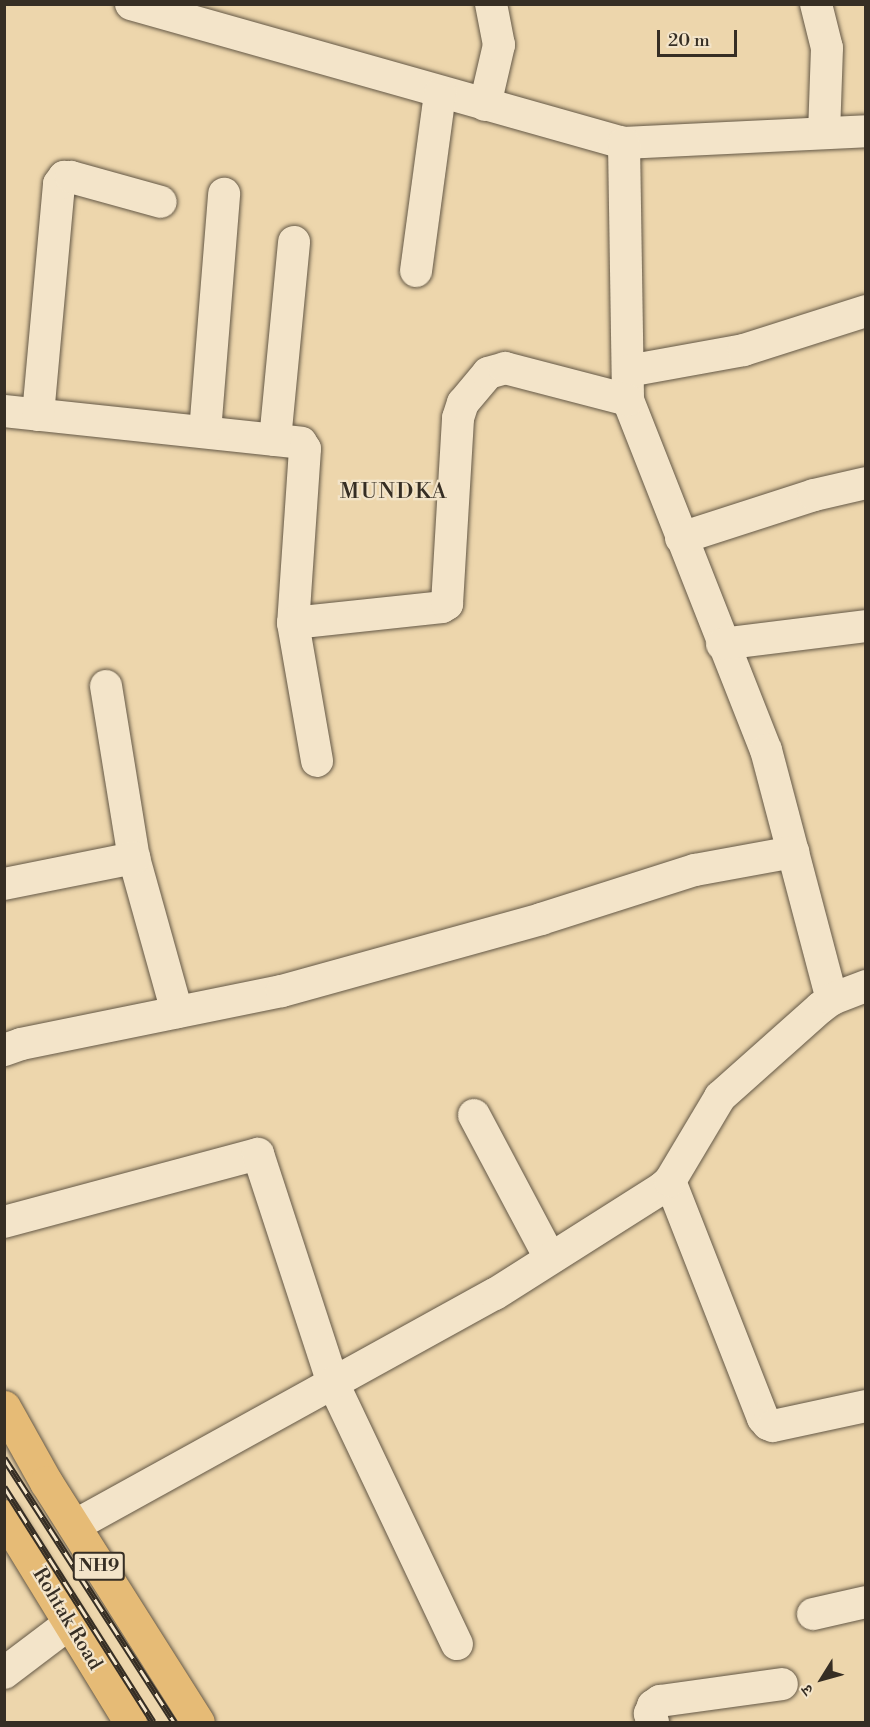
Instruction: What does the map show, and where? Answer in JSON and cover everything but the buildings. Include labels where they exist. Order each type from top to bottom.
[{"type":"highway","name":"NH9","points":[[4,1407],[74,1526],[198,1722]]},
{"type":"highway","name":"Rohtak Road","points":[[4,1516],[130,1722]]},
{"type":"street","points":[[131,4],[440,93],[624,143],[866,131]]},
{"type":"street","points":[[485,105],[499,45],[491,4]]},
{"type":"street","points":[[816,4],[827,48],[824,133]]},
{"type":"street","points":[[416,271],[440,93]]},
{"type":"street","points":[[624,143],[628,386],[681,538],[766,750],[832,999]]},
{"type":"street","points":[[38,415],[59,184],[64,177],[71,177],[161,202]]},
{"type":"street","points":[[205,432],[224,194]]},
{"type":"street","points":[[275,440],[294,242]]},
{"type":"street","points":[[293,623],[442,607],[447,604],[458,418],[464,403],[488,373],[505,368],[628,386],[866,311]]},
{"type":"street","points":[[4,411],[275,440],[294,440],[301,443],[305,449],[293,623],[317,761]]},
{"type":"street","points":[[681,538],[814,495],[866,483]]},
{"type":"street","points":[[722,644],[866,626]]},
{"type":"street","points":[[106,686],[134,858],[177,1012]]},
{"type":"street","points":[[4,1050],[21,1044],[282,991],[541,919],[695,870],[793,852]]},
{"type":"street","points":[[4,884],[134,858]]},
{"type":"street","points":[[74,1526],[495,1293],[670,1181],[720,1097],[832,999],[866,986]]},
{"type":"street","points":[[474,1114],[550,1258]]},
{"type":"street","points":[[4,1222],[258,1154],[333,1383],[457,1644]]},
{"type":"street","points":[[670,1181],[763,1418],[768,1424],[773,1426],[866,1406]]},
{"type":"street","points":[[813,1614],[866,1602]]},
{"type":"street","points":[[4,1672],[70,1623]]},
{"type":"street","points":[[653,1722],[650,1714],[653,1706],[660,1701],[782,1684]]},
{"type":"railway","points":[[4,1458],[174,1722]]},
{"type":"railway","points":[[4,1487],[153,1722]]},
{"type":"district","name":"MUNDKA","points":[[394,492]]}]
